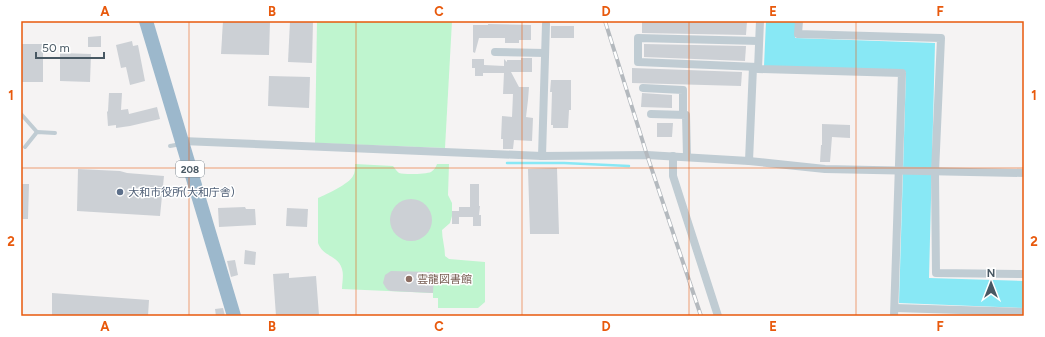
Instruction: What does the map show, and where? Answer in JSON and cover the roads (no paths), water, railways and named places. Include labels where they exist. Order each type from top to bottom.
[{"type":"highway","name":"208","points":[[146,21],[178,143],[234,316]]},
{"type":"street","points":[[749,161],[755,67],[760,21]]},
{"type":"street","points":[[799,21],[798,34],[941,38],[935,172],[936,272],[1024,274]]},
{"type":"street","points":[[542,156],[546,24]]},
{"type":"street","points":[[759,41],[638,38],[638,62],[755,67],[758,69],[902,74],[894,312],[1024,312]]},
{"type":"street","points":[[495,52],[545,53]]},
{"type":"street","points":[[643,88],[683,90],[683,114],[686,115],[687,157]]},
{"type":"street","points":[[651,114],[683,114]]},
{"type":"street","points":[[178,143],[542,156],[647,155],[749,161],[825,169],[1024,173]]},
{"type":"street","points":[[673,156],[673,176],[718,316]]},
{"type":"lane","points":[[21,114],[39,132],[55,133]]},
{"type":"lane","points":[[25,147],[39,132]]},
{"type":"water","points":[[766,21],[795,21],[795,38],[935,43],[929,278],[1024,281],[1024,308],[899,303],[906,72],[764,66]]},
{"type":"waterway","points":[[507,163],[564,163],[629,166]]},
{"type":"railway","points":[[605,21],[647,155],[701,316]]},
{"type":"place","name":"大和市役所(大和庁舎)","points":[[120,192]]},
{"type":"place","name":"雲龍図書館","points":[[409,279]]}]
